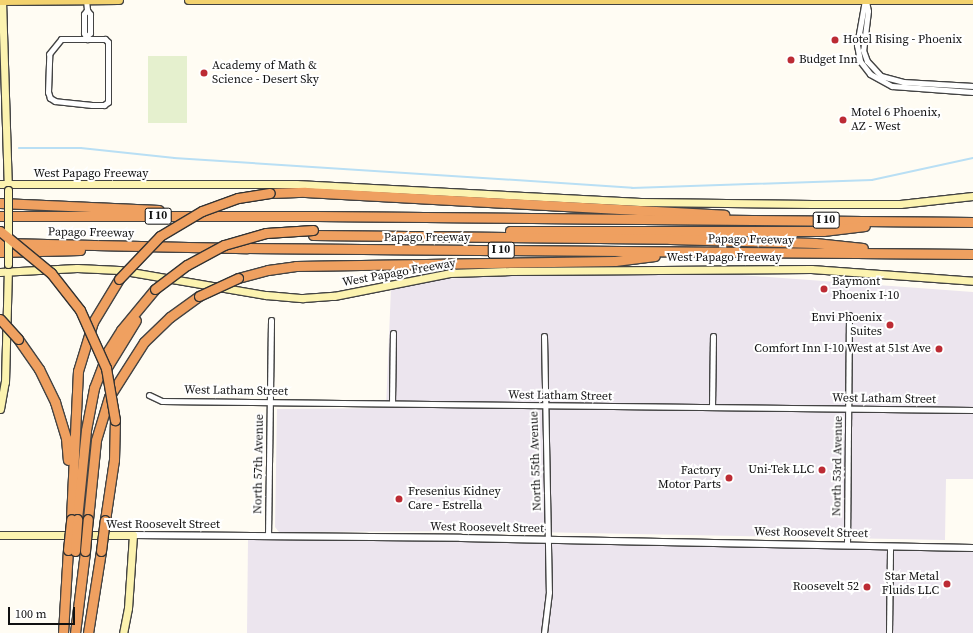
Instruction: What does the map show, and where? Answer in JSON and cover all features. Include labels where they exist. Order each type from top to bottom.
[{"type":"highway","points":[[77,519],[78,370],[94,322],[119,279],[160,236],[195,215],[238,198],[270,193],[305,192],[605,210],[710,212],[753,219]]},
{"type":"highway","points":[[0,203],[316,216]]},
{"type":"highway","name":"Papago Freeway","points":[[0,216],[316,216],[973,222]]},
{"type":"highway","points":[[63,633],[75,551],[86,430],[94,388],[108,351],[121,330],[157,291],[193,266],[234,247],[282,236],[313,233],[823,231],[900,221]]},
{"type":"highway","points":[[0,231],[51,273],[80,310],[106,368],[115,420],[114,460],[88,633]]},
{"type":"highway","points":[[313,233],[815,243],[920,254]]},
{"type":"highway","name":"Papago Freeway","points":[[0,243],[118,246],[973,254]]},
{"type":"highway","points":[[0,252],[64,252],[118,246]]},
{"type":"highway","points":[[77,519],[96,440],[112,392],[144,342],[170,317],[199,296],[238,278],[256,272],[296,266],[615,261],[686,251]]},
{"type":"highway","points":[[0,319],[18,339],[46,381],[64,431],[77,519]]},
{"type":"highway","points":[[75,551],[78,608],[75,633]]},
{"type":"main road","points":[[0,409],[4,396],[8,272],[8,187],[1,1],[119,0]]},
{"type":"main road","points":[[189,0],[973,0]]},
{"type":"main road","name":"West Papago Freeway","points":[[0,184],[8,187],[296,184],[641,202],[766,204],[886,204],[973,196]]},
{"type":"main road","name":"West Papago Freeway","points":[[0,272],[77,268],[119,270],[266,295],[303,298],[334,296],[450,273],[511,271],[811,269],[973,281]]},
{"type":"main road","name":"West Roosevelt Street","points":[[0,535],[133,535]]},
{"type":"main road","points":[[123,633],[128,608],[133,535]]},
{"type":"street","points":[[86,0],[87,10],[84,14],[84,33],[87,37]]},
{"type":"street","points":[[866,0],[868,11],[862,42],[865,63],[876,79],[892,86],[973,92]]},
{"type":"street","points":[[87,37],[105,39],[108,42],[108,102],[104,105],[92,105],[55,101],[50,98],[48,92],[49,54],[61,39],[87,37]]},
{"type":"street","points":[[865,63],[888,79],[973,86]]},
{"type":"street","name":"North 53rd Avenue","points":[[847,545],[849,315]]},
{"type":"street","name":"North 57th Avenue","points":[[268,536],[272,320]]},
{"type":"street","points":[[392,403],[393,333]]},
{"type":"street","name":"North 55th Avenue","points":[[544,336],[549,592],[544,633]]},
{"type":"street","points":[[712,407],[713,336]]},
{"type":"street","name":"West Latham Street","points":[[149,394],[162,400],[973,410]]},
{"type":"street","name":"West Roosevelt Street","points":[[133,535],[548,540],[973,548]]},
{"type":"street","points":[[889,633],[890,546]]},
{"type":"shaded area","points":[[700,272],[973,292],[973,479],[946,479],[945,540],[488,531],[279,532],[275,527],[277,409],[386,408],[391,288],[444,279],[506,275]]},
{"type":"shaded area","points":[[248,539],[973,548],[973,633],[247,633]]},
{"type":"green space","points":[[148,56],[187,56],[187,123],[148,123]]},
{"type":"waterway","points":[[19,148],[81,148],[174,158],[632,188],[872,180],[973,158]]},
{"type":"place","name":"Hotel Rising - Phoenix","points":[[835,40]]},
{"type":"place","name":"Budget Inn","points":[[791,60]]},
{"type":"place","name":"Academy of Math & Science - Desert Sky","points":[[204,73]]},
{"type":"place","name":"Motel 6 Phoenix, AZ - West","points":[[843,120]]},
{"type":"place","name":"Baymont Phoenix I-10","points":[[824,289]]},
{"type":"place","name":"Envi Phoenix Suites","points":[[890,325]]},
{"type":"place","name":"Comfort Inn I-10 West at 51st Ave","points":[[939,349]]},
{"type":"place","name":"Uni-Tek LLC","points":[[822,470]]},
{"type":"place","name":"Factory Motor Parts","points":[[729,478]]},
{"type":"place","name":"Fresenius Kidney Care - Estrella","points":[[399,499]]},
{"type":"place","name":"Star Metal Fluids LLC","points":[[947,584]]},
{"type":"place","name":"Roosevelt 52","points":[[867,587]]}]
